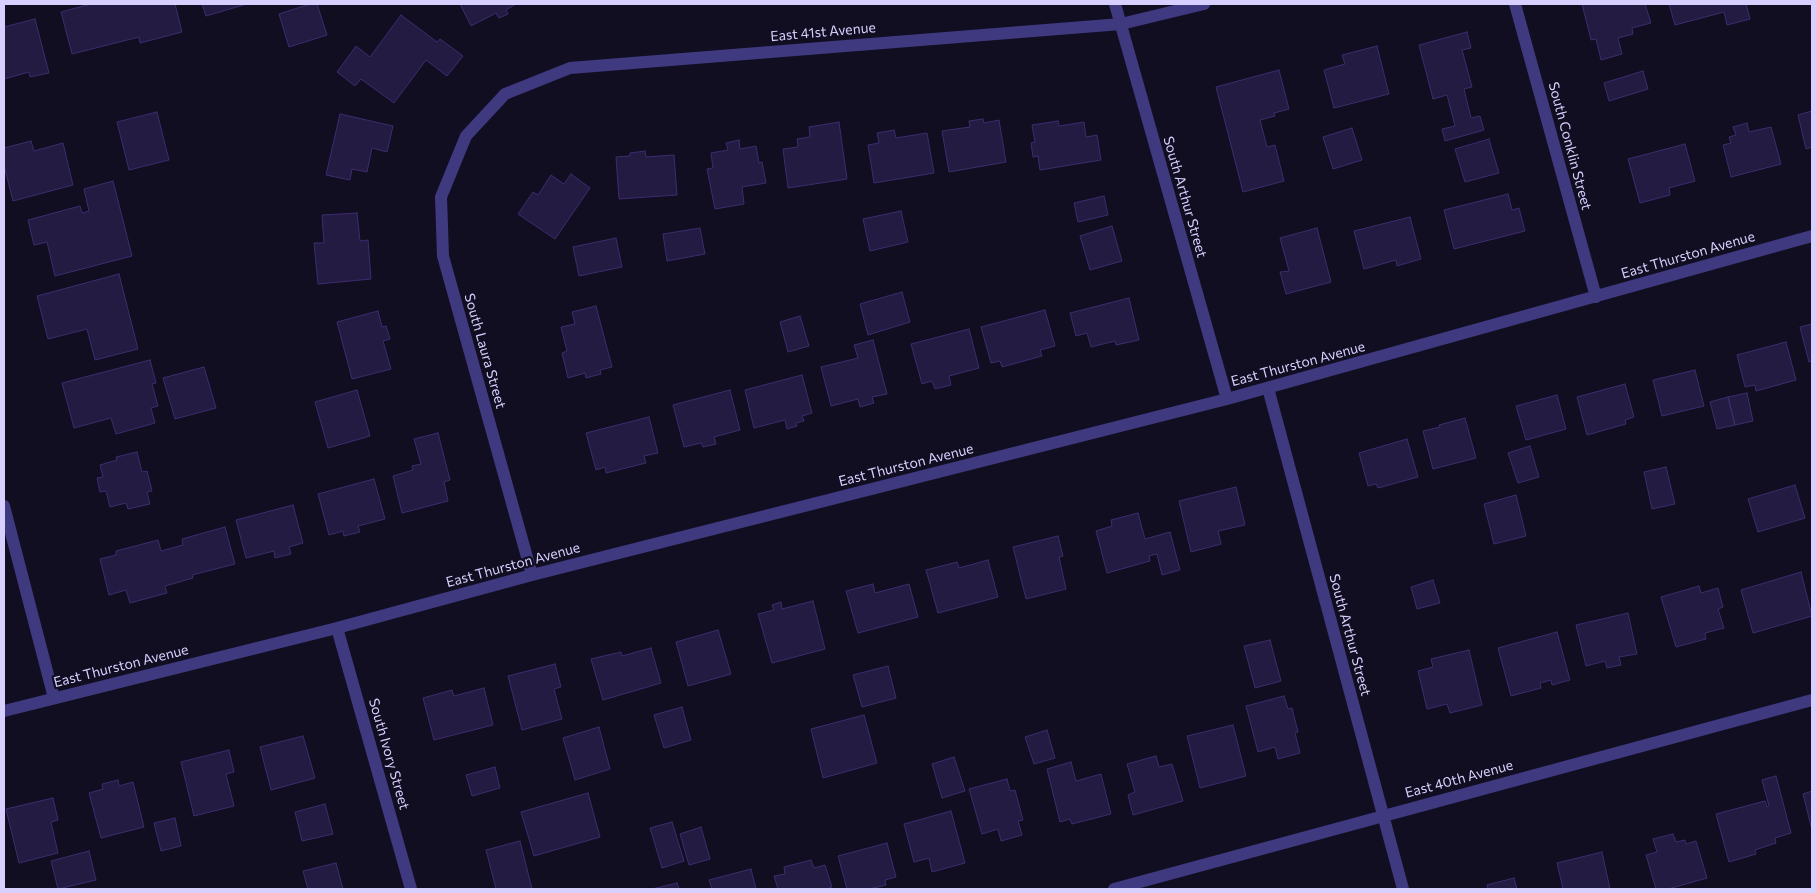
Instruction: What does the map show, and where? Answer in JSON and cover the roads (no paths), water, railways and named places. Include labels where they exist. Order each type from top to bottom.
[{"type":"street","name":"South Arthur Street","points":[[1115,4],[1227,399]]},
{"type":"street","name":"East 41st Avenue","points":[[466,136],[505,94],[570,68],[1121,24],[1204,4]]},
{"type":"street","name":"South Conklin Street","points":[[1515,4],[1596,297]]},
{"type":"street","name":"South Laura Street","points":[[466,136],[441,197],[443,256],[532,575]]},
{"type":"street","name":"East Thurston Avenue","points":[[4,711],[337,628],[532,575],[1227,399],[1812,236]]},
{"type":"street","name":"South Arthur Street","points":[[1268,388],[1403,889]]},
{"type":"street","points":[[4,506],[54,698]]},
{"type":"street","name":"South Ivory Street","points":[[337,628],[411,889]]},
{"type":"street","name":"East 40th Avenue","points":[[1114,889],[1812,700]]}]
